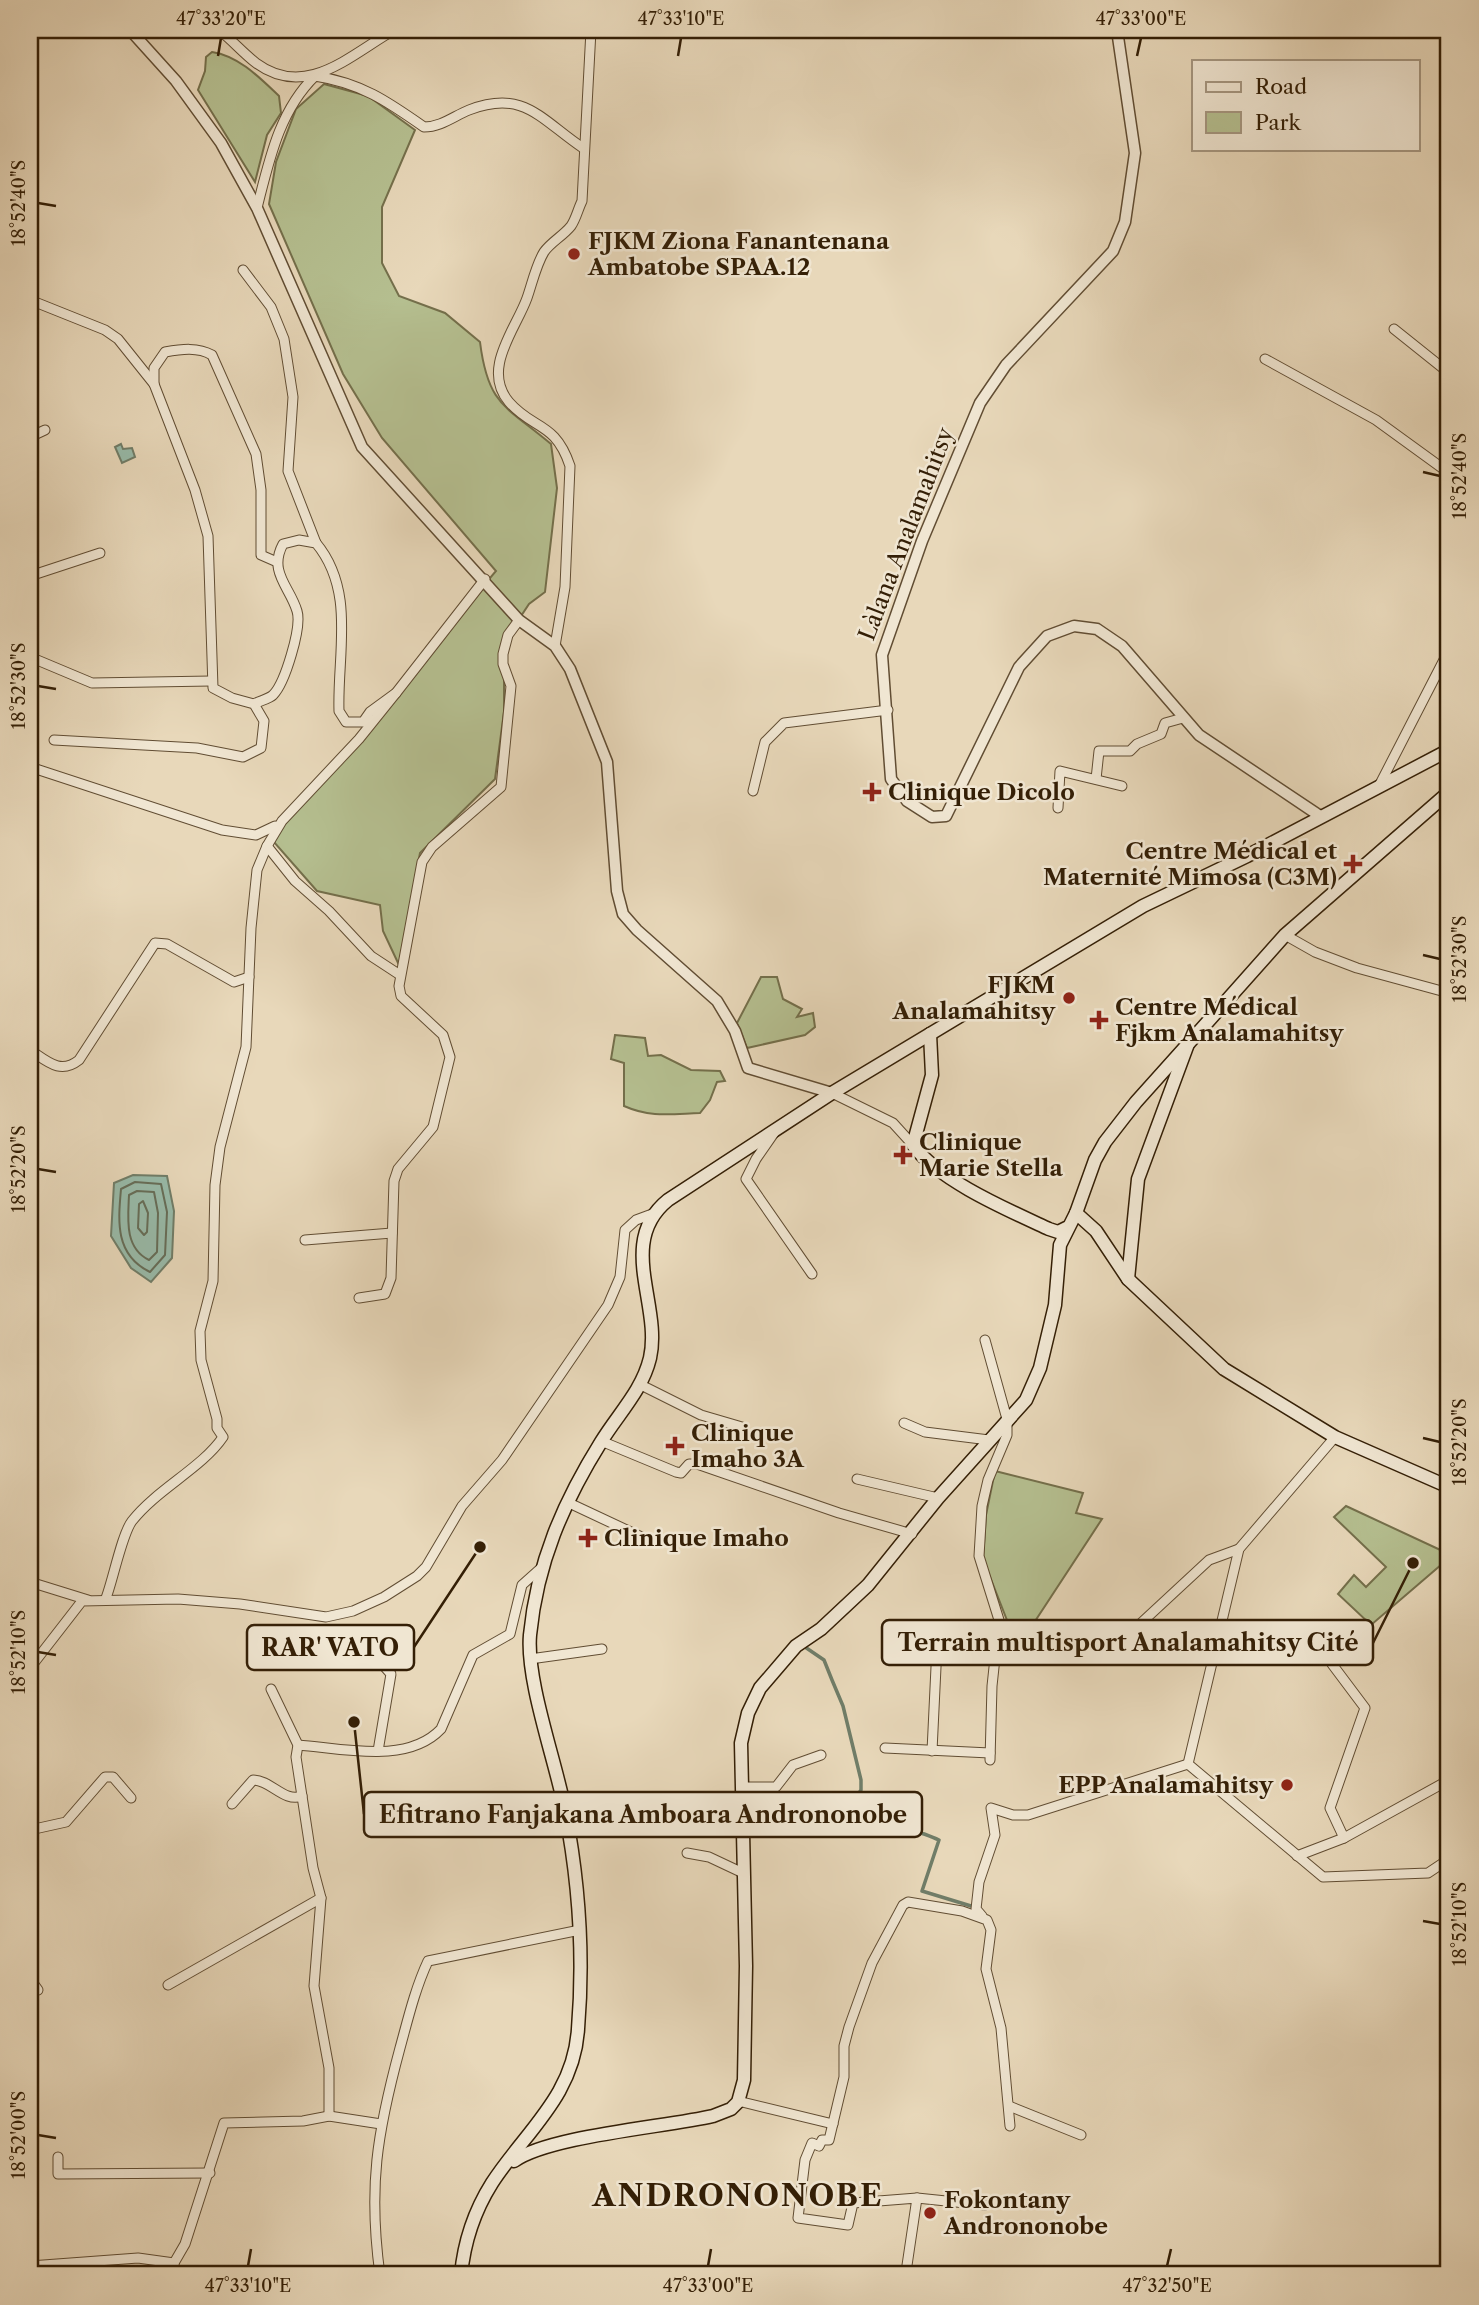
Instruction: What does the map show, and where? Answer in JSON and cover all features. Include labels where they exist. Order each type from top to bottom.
[{"type":"main road","points":[[461,2275],[478,2207],[542,2120],[573,2058],[578,2031],[580,1930],[565,1811],[530,1659],[530,1633],[541,1568],[555,1526],[601,1441],[641,1385],[650,1356],[651,1329],[641,1259],[646,1228],[655,1213],[668,1200],[832,1093],[1143,906],[1247,856],[1449,750]]},
{"type":"main road","points":[[505,2167],[531,2152],[558,2144],[713,2116],[731,2109],[738,2101],[744,2080],[746,1979],[742,1787],[745,1724],[760,1688],[796,1646],[854,1600],[912,1534],[938,1498],[1026,1400],[1041,1368],[1055,1305],[1060,1245],[1105,1142],[1163,1069],[1285,935],[1449,792]]},
{"type":"main road","points":[[930,1034],[932,1075],[913,1145],[931,1166],[950,1178],[1049,1229],[1058,1231],[1066,1228]]},
{"type":"main road","points":[[1128,1279],[1138,1179],[1188,1044]]},
{"type":"main road","points":[[1076,1213],[1096,1231],[1128,1279],[1224,1370],[1335,1437],[1449,1487]]},
{"type":"street","points":[[130,30],[176,81],[221,143],[257,208],[362,447],[485,579],[519,620],[555,646],[570,669],[607,762],[617,891],[624,914],[637,930],[717,1001],[735,1031],[748,1068],[832,1093],[893,1123],[913,1145]]},
{"type":"street","points":[[219,30],[256,63],[276,74],[297,79],[315,76],[356,85],[396,107],[424,127],[439,125],[468,110],[498,101],[517,103],[583,148]]},
{"type":"street","points":[[305,32],[337,30]]},
{"type":"street","points":[[257,208],[268,163],[293,100],[315,76],[394,30]]},
{"type":"street","points":[[555,646],[565,587],[570,466],[564,448],[544,426],[509,402],[500,386],[500,360],[503,342],[515,328],[543,253],[572,225],[582,201],[591,30]]},
{"type":"street","name":"Làlana Analamahitsy","points":[[1117,30],[1135,153],[1125,222],[1113,251],[1006,365],[980,403],[922,541],[882,654],[891,779],[907,801],[932,817],[946,816],[1019,667],[1047,636],[1074,626],[1097,629],[1122,646],[1199,735],[1320,816]]},
{"type":"street","points":[[243,270],[271,307],[285,339],[293,397],[288,471],[316,543],[330,562],[339,587],[342,616],[339,704],[342,717],[346,722],[363,722],[370,712],[396,693]]},
{"type":"street","points":[[30,300],[105,330],[118,339],[154,384],[195,490],[208,536],[211,681],[218,692],[254,704],[264,721],[261,748],[243,757],[197,748],[54,740]]},
{"type":"street","points":[[1394,329],[1449,373]]},
{"type":"street","points":[[154,384],[155,368],[165,352],[191,349],[212,355],[256,454],[261,490],[261,555],[277,562]]},
{"type":"street","points":[[1265,359],[1376,420],[1449,473]]},
{"type":"street","points":[[30,437],[45,430]]},
{"type":"street","points":[[254,704],[273,696],[285,676],[297,631],[297,611],[287,594],[277,562],[283,544],[299,540],[316,543]]},
{"type":"street","points":[[30,576],[100,552]]},
{"type":"street","points":[[30,767],[222,830],[256,835],[267,832],[282,821],[359,739],[485,579]]},
{"type":"street","points":[[359,1297],[385,1294],[391,1278],[394,1181],[398,1169],[433,1127],[450,1057],[443,1035],[401,996],[400,975],[426,853],[501,787],[511,686],[503,664],[503,654],[508,635],[519,620]]},
{"type":"street","points":[[1380,784],[1449,650]]},
{"type":"street","points":[[30,657],[92,683],[211,681]]},
{"type":"street","points":[[753,790],[765,742],[784,723],[888,709]]},
{"type":"street","points":[[1096,779],[1099,751],[1130,751],[1137,744],[1161,734],[1165,723],[1183,718]]},
{"type":"street","points":[[1058,808],[1060,771],[1122,786]]},
{"type":"street","points":[[106,1598],[117,1567],[123,1538],[131,1522],[164,1488],[213,1452],[223,1437],[217,1428],[201,1360],[200,1331],[213,1281],[215,1185],[220,1147],[246,1047],[254,886],[267,846],[282,821]]},
{"type":"street","points":[[267,846],[295,881],[329,911],[371,956],[400,975]]},
{"type":"street","points":[[1285,935],[1315,952],[1357,968],[1449,993]]},
{"type":"street","points":[[30,1050],[57,1067],[69,1068],[79,1060],[155,943],[167,944],[234,982],[249,977]]},
{"type":"street","points":[[775,1132],[746,1179],[812,1274]]},
{"type":"street","points":[[30,1668],[70,1613],[82,1601],[106,1598],[228,1603],[326,1617],[371,1604],[410,1581],[426,1567],[462,1506],[502,1460],[608,1305],[620,1277],[625,1230],[636,1220],[655,1213]]},
{"type":"street","points":[[305,1240],[392,1234]]},
{"type":"street","points":[[885,1748],[990,1757],[992,1686],[999,1620],[979,1556],[982,1506],[988,1480],[1007,1435],[1007,1419],[994,1362],[985,1340]]},
{"type":"street","points":[[641,1385],[701,1415],[742,1427]]},
{"type":"street","points":[[904,1423],[925,1432],[989,1440]]},
{"type":"street","points":[[1188,1764],[1239,1549],[1335,1437]]},
{"type":"street","points":[[601,1441],[676,1472],[681,1473],[689,1464],[697,1464],[839,1513],[912,1534]]},
{"type":"street","points":[[857,1479],[938,1498]]},
{"type":"street","points":[[567,1502],[648,1540]]},
{"type":"street","points":[[1126,1637],[1209,1560],[1239,1549]]},
{"type":"street","points":[[298,1745],[390,1752],[426,1740],[441,1729],[467,1664],[480,1649],[510,1634],[522,1585],[541,1568]]},
{"type":"street","points":[[30,1582],[88,1600]]},
{"type":"street","points":[[1344,1838],[1330,1808],[1365,1708],[1332,1664],[1364,1625]]},
{"type":"street","points":[[932,1751],[937,1646],[998,1648]]},
{"type":"street","points":[[530,1659],[601,1649]]},
{"type":"street","points":[[375,1657],[391,1674],[378,1751]]},
{"type":"street","points":[[271,1689],[298,1745],[296,1757],[313,1868],[321,1898],[314,1986],[329,2068],[329,2116]]},
{"type":"street","points":[[742,1787],[776,1787],[793,1765],[821,1755]]},
{"type":"street","points":[[1188,1764],[1323,1877],[1428,1873],[1449,1859]]},
{"type":"street","points":[[1010,2126],[1001,2028],[986,1969],[991,1930],[987,1920],[976,1909],[979,1882],[995,1835],[991,1808],[1013,1815],[1028,1815],[1188,1764]]},
{"type":"street","points":[[30,1830],[66,1822],[105,1777],[113,1777],[131,1798]]},
{"type":"street","points":[[232,1804],[253,1780],[262,1780],[286,1796],[302,1796]]},
{"type":"street","points":[[1297,1856],[1344,1838],[1449,1780]]},
{"type":"street","points":[[687,1853],[709,1857],[743,1873]]},
{"type":"street","points":[[168,1985],[321,1898]]},
{"type":"street","points":[[985,2205],[917,2198],[853,2203],[848,2225],[798,2218],[806,2160],[812,2143],[819,2146],[822,2140],[829,2140],[844,2077],[844,2046],[849,2027],[872,1963],[903,1905],[908,1902],[962,1911],[987,1920]]},
{"type":"street","points":[[380,2275],[374,2232],[374,2169],[382,2124],[412,2007],[428,1961],[580,1930]]},
{"type":"street","points":[[30,1979],[38,1990]]},
{"type":"street","points":[[738,2101],[833,2124]]},
{"type":"street","points":[[1009,2106],[1080,2135]]},
{"type":"street","points":[[176,2275],[174,2263],[185,2244],[224,2123],[303,2121],[329,2116],[382,2124]]},
{"type":"street","points":[[58,2157],[58,2174],[210,2173]]},
{"type":"street","points":[[906,2272],[917,2198]]},
{"type":"street","points":[[30,2266],[138,2258],[174,2263]]},
{"type":"green space","points":[[212,52],[240,63],[279,96],[281,113],[267,135],[255,182],[198,90],[205,71],[206,57]]},
{"type":"green space","points":[[324,84],[368,96],[415,130],[382,207],[382,263],[399,296],[445,313],[480,342],[488,380],[494,392],[511,412],[551,444],[557,488],[545,592],[529,604],[504,642],[504,712],[495,779],[420,853],[399,965],[383,931],[380,905],[317,891],[273,841],[301,800],[374,724],[427,652],[496,571],[382,438],[343,374],[269,204],[276,162],[296,109]]},
{"type":"green space","points":[[761,977],[777,977],[783,999],[802,1009],[797,1017],[813,1013],[815,1027],[805,1035],[747,1048],[737,1023]]},
{"type":"green space","points":[[615,1035],[645,1038],[648,1056],[661,1055],[691,1070],[720,1071],[725,1081],[717,1082],[710,1100],[700,1113],[652,1114],[624,1106],[624,1063],[611,1059]]},
{"type":"green space","points":[[995,1471],[1083,1493],[1076,1513],[1102,1519],[1024,1638],[1014,1638],[983,1559],[986,1515]]},
{"type":"green space","points":[[1346,1506],[1449,1554],[1449,1558],[1371,1625],[1338,1594],[1354,1575],[1366,1587],[1386,1567],[1334,1517]]},
{"type":"water","points":[[121,444],[123,449],[132,448],[135,457],[122,463],[115,447]]},
{"type":"water","points":[[133,1175],[167,1176],[174,1211],[172,1258],[151,1282],[131,1268],[111,1236],[114,1183]]},
{"type":"waterway","points":[[802,1645],[824,1660],[843,1706],[861,1780],[861,1790],[851,1804],[881,1820],[939,1840],[922,1891],[971,1906]]},
{"type":"place","name":"FJKM Ziona Fanantenana Ambatobe SPAA.12","points":[[574,254]]},
{"type":"place","name":"Clinique Dicolo","points":[[872,792]]},
{"type":"place","name":"Centre Médical et Maternité Mimosa (C3M)","points":[[1353,864]]},
{"type":"place","name":"FJKM Analamahitsy","points":[[1069,998]]},
{"type":"place","name":"Centre Médical Fjkm Analamahitsy","points":[[1099,1020]]},
{"type":"place","name":"Clinique Marie Stella","points":[[903,1155]]},
{"type":"place","name":"Clinique Imaho 3A","points":[[675,1446]]},
{"type":"place","name":"Clinique Imaho","points":[[588,1538]]},
{"type":"place","name":"RAR' VATO","points":[[480,1547]]},
{"type":"place","name":"Terrain multisport Analamahitsy Cité","points":[[1413,1563]]},
{"type":"place","name":"Efitrano Fanjakana Amboara Andrononobe","points":[[354,1722]]},
{"type":"place","name":"EPP Analamahitsy","points":[[1287,1785]]},
{"type":"place","name":"Fokontany Andrononobe","points":[[930,2213]]},
{"type":"district","name":"ANDRONONOBE","points":[[738,2195]]}]
